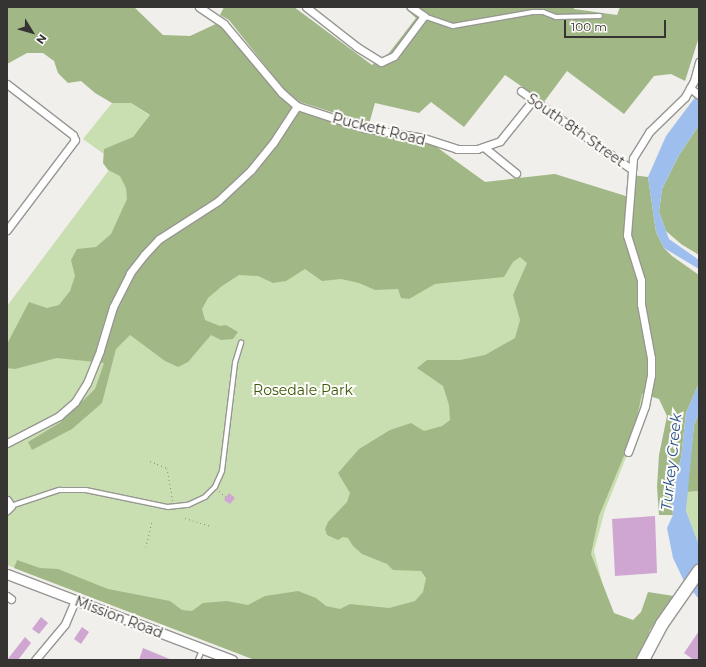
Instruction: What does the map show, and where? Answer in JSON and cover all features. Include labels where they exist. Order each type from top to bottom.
[{"type":"highway","points":[[651,660],[662,637],[699,571]]},
{"type":"highway","points":[[643,660],[651,643],[683,601],[699,585]]},
{"type":"main road","name":"Mission Road","points":[[7,574],[232,660]]},
{"type":"street","name":"Puckett Road","points":[[199,7],[224,24],[282,93],[297,106],[364,128],[424,138],[457,149],[485,148],[500,141],[533,100]]},
{"type":"street","points":[[306,7],[357,47],[381,62],[394,56],[424,16],[411,7]]},
{"type":"street","points":[[628,452],[645,406],[651,375],[651,358],[641,304],[641,280],[626,234],[633,158],[641,142],[690,88],[699,62]]},
{"type":"street","points":[[7,84],[73,135],[75,140],[7,230]]},
{"type":"street","points":[[690,88],[698,94]]},
{"type":"street","name":"South 8th Street","points":[[521,91],[631,169]]},
{"type":"street","points":[[7,442],[59,416],[75,402],[87,383],[98,357],[113,307],[130,273],[158,239],[218,201],[251,170],[273,143],[297,106]]},
{"type":"street","points":[[485,148],[516,173]]},
{"type":"street","points":[[35,660],[65,624],[75,600]]},
{"type":"lane","points":[[424,16],[453,26],[533,12],[543,12],[556,17],[600,16]]},
{"type":"lane","points":[[8,506],[59,490],[86,490],[174,506],[188,505],[205,497],[215,488],[222,471],[235,363],[241,344]]},
{"type":"lane","points":[[198,660],[202,649]]},
{"type":"path","points":[[150,461],[167,468],[174,506]]},
{"type":"path","points":[[215,488],[226,497]]},
{"type":"path","points":[[185,518],[212,526]]},
{"type":"path","points":[[146,546],[152,522]]},
{"type":"green space","name":"Rosedale Park","points":[[7,7],[134,7],[163,35],[190,36],[220,22],[297,106],[364,128],[424,138],[485,182],[555,174],[629,197],[632,175],[648,177],[656,232],[664,248],[672,256],[699,275],[699,383],[686,413],[681,458],[671,494],[673,515],[659,515],[657,487],[659,455],[667,416],[659,399],[642,394],[633,434],[599,516],[591,554],[614,613],[633,620],[641,612],[648,592],[674,596],[650,630],[639,660],[255,660],[14,568],[17,560],[40,568],[58,569],[108,589],[170,601],[182,610],[192,611],[203,603],[227,601],[248,605],[265,596],[298,591],[316,598],[326,606],[340,609],[350,604],[389,608],[415,601],[423,592],[426,578],[421,571],[393,570],[387,564],[362,554],[353,546],[348,538],[343,537],[338,540],[327,535],[325,529],[328,522],[347,502],[350,493],[338,473],[359,449],[390,430],[411,423],[424,431],[442,426],[450,420],[449,405],[443,386],[417,368],[427,360],[460,360],[485,355],[515,338],[520,320],[513,295],[527,263],[520,257],[513,262],[504,277],[435,284],[409,299],[401,298],[398,289],[375,290],[359,283],[341,279],[322,281],[305,269],[286,281],[273,283],[258,276],[239,275],[222,286],[208,298],[202,309],[205,320],[220,326],[226,325],[238,332],[233,339],[221,340],[211,335],[188,362],[178,367],[165,361],[130,335],[116,349],[102,403],[72,429],[32,450],[28,442],[61,422],[95,389],[104,363],[57,358],[15,369],[7,368],[7,344],[29,302],[47,308],[59,305],[70,291],[75,276],[71,260],[77,249],[96,247],[111,234],[127,199],[126,188],[120,176],[108,170],[103,163],[104,149],[133,137],[150,115],[131,103],[112,103],[95,93],[81,81],[68,83],[58,73],[54,61],[43,53],[27,53],[7,64]]},
{"type":"green space","points":[[224,7],[294,7],[372,65],[389,53],[416,18],[406,9],[408,7],[574,7],[574,9],[617,15],[620,7],[699,7],[699,37],[685,81],[671,74],[654,76],[624,114],[567,71],[544,102],[505,75],[464,127],[431,102],[419,113],[375,103],[369,124],[300,102],[287,93],[229,20],[220,15]]},
{"type":"green space","name":"Rosedale Park","points":[[112,103],[131,103],[149,115],[297,106],[364,128],[424,138],[485,182],[555,174],[651,375],[635,435],[605,510],[594,551],[612,620],[255,660],[7,565],[7,306],[133,138],[104,149],[104,154],[83,139]]},
{"type":"green space","points":[[699,125],[699,255],[681,244],[666,231],[659,212],[662,189],[679,155]]},
{"type":"green space","points":[[699,413],[699,491],[687,492],[694,425]]},
{"type":"green space","points":[[699,491],[699,545],[686,511],[687,492]]},
{"type":"water","points":[[699,92],[699,125],[679,155],[662,189],[659,212],[669,239],[699,260],[699,269],[664,248],[656,232],[648,177],[666,136]]},
{"type":"water","points":[[699,383],[699,413],[694,425],[686,511],[699,545],[699,599],[684,581],[673,558],[667,528],[673,515],[671,494],[681,458],[686,413]]},
{"type":"building","points":[[229,493],[235,498],[230,504],[224,500]]},
{"type":"building","points":[[655,516],[657,573],[615,576],[612,519]]},
{"type":"building","points":[[41,617],[48,623],[39,634],[32,629]]},
{"type":"building","points":[[82,627],[89,632],[81,644],[74,639]]},
{"type":"building","points":[[699,631],[699,660],[694,660],[684,653]]},
{"type":"building","points":[[25,637],[31,643],[18,660],[7,660]]},
{"type":"building","points":[[143,648],[172,660],[139,660]]},
{"type":"water label","name":"Turkey Creek","points":[[671,462]]}]
